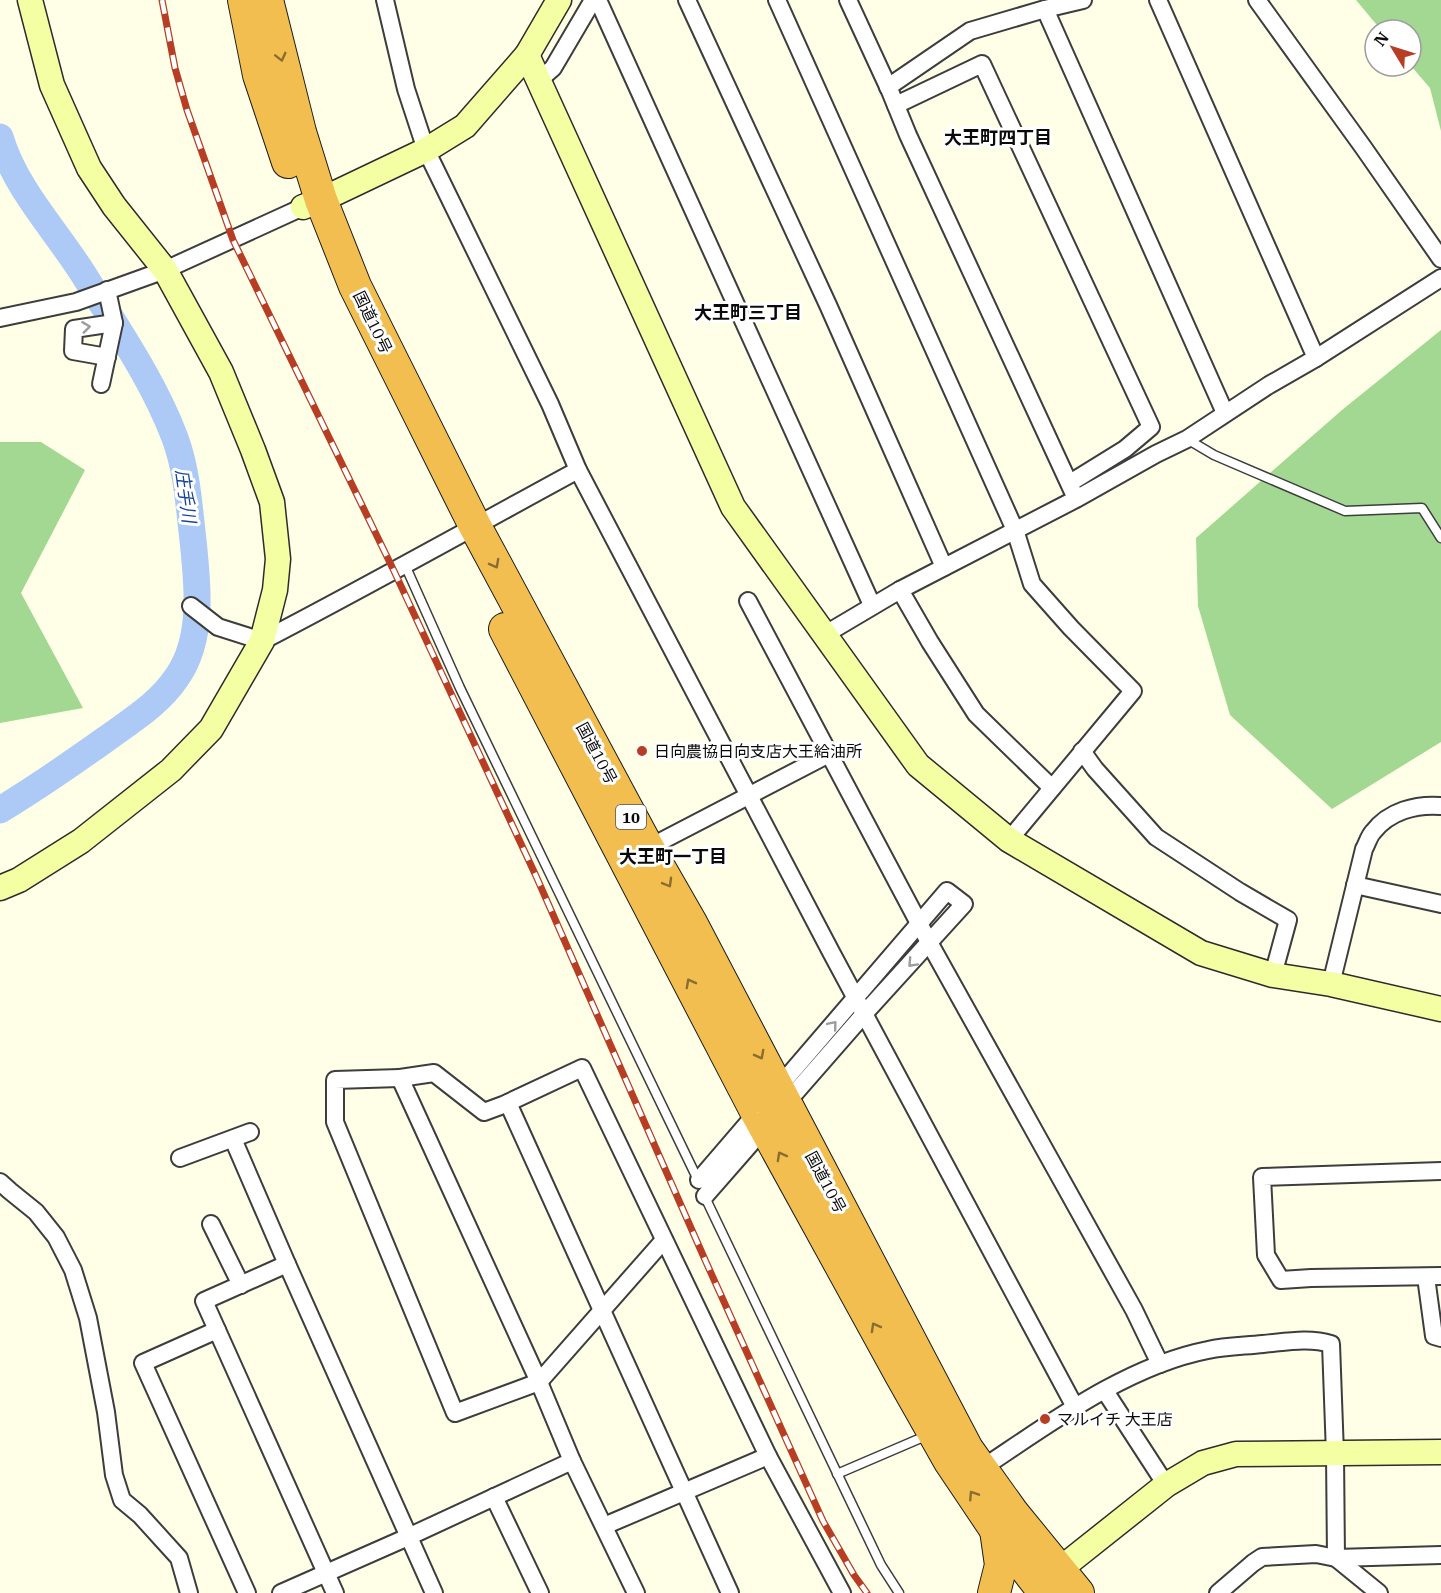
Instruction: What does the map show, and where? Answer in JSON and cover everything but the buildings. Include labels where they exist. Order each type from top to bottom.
[{"type":"highway","name":"国道10号","points":[[244,0],[259,75],[312,203],[466,531],[771,1108],[966,1449],[1012,1512],[1051,1588]]},
{"type":"highway","name":"国道10号","points":[[267,0],[300,132],[312,203]]},
{"type":"highway","name":"国道10号","points":[[466,531],[691,923],[771,1108],[895,1365],[949,1460],[996,1530],[1051,1588]]},
{"type":"highway","points":[[994,1593],[1001,1565],[996,1530]]},
{"type":"street","points":[[0,888],[19,880],[81,841],[171,770],[211,729],[262,641],[275,590],[278,559],[272,502],[254,450],[221,372],[165,270],[114,206],[88,168],[52,85],[30,0]]},
{"type":"street","points":[[386,0],[406,89],[426,150],[550,404],[578,470],[864,1014],[1075,1407]]},
{"type":"street","points":[[0,318],[76,302],[165,270],[426,150],[465,126],[532,66],[559,0]]},
{"type":"street","points":[[532,66],[544,75],[553,68],[593,0]]},
{"type":"street","points":[[598,0],[872,605]]},
{"type":"street","points":[[687,0],[828,305],[945,567]]},
{"type":"street","points":[[777,0],[1015,530],[1032,584],[1071,628],[1133,691],[1009,840]]},
{"type":"street","points":[[848,0],[1073,491]]},
{"type":"street","points":[[888,87],[970,31],[1083,0]]},
{"type":"street","points":[[1158,0],[1316,358]]},
{"type":"street","points":[[1257,0],[1441,259]]},
{"type":"street","points":[[1045,9],[1225,413]]},
{"type":"street","points":[[824,635],[872,605],[1015,530],[1073,491],[1151,427],[982,64],[896,105]]},
{"type":"street","points":[[532,66],[733,507],[918,765],[1009,840],[1201,953],[1273,975],[1331,984],[1441,1009]]},
{"type":"street","points":[[1073,491],[1187,439],[1441,278]]},
{"type":"street","points":[[101,384],[114,323],[114,288]]},
{"type":"street","points":[[107,357],[73,351],[74,329],[114,323]]},
{"type":"street","points":[[191,606],[218,627],[262,641],[578,470]]},
{"type":"street","points":[[900,590],[976,714],[1052,788]]},
{"type":"street","points":[[748,601],[919,925],[1134,1310],[1160,1364]]},
{"type":"street","points":[[1082,751],[1095,769],[1156,837],[1240,892],[1288,920],[1273,975]]},
{"type":"street","points":[[648,848],[829,754]]},
{"type":"street","points":[[1331,984],[1364,849],[1372,832],[1396,813],[1409,808],[1441,806]]},
{"type":"street","points":[[1355,885],[1441,904]]},
{"type":"street","points":[[702,1188],[771,1108],[856,998],[947,891],[964,904],[864,1014],[771,1108]]},
{"type":"street","points":[[664,1240],[539,1382],[455,1413],[335,1122],[335,1080],[400,1078],[434,1072],[484,1112],[582,1068],[768,1456],[842,1593]]},
{"type":"street","points":[[400,1078],[539,1382],[572,1461],[636,1593]]},
{"type":"street","points":[[507,1103],[730,1593]]},
{"type":"street","points":[[180,1158],[250,1132]]},
{"type":"street","points":[[233,1139],[434,1593]]},
{"type":"street","points":[[1441,1171],[1262,1177],[1266,1255],[1281,1280],[1433,1277],[1434,1336],[1441,1338]]},
{"type":"street","points":[[0,1182],[36,1212],[56,1236],[73,1270],[88,1318],[106,1413],[114,1475],[122,1500],[140,1515],[179,1558],[189,1593]]},
{"type":"street","points":[[211,1224],[241,1285]]},
{"type":"street","points":[[287,1264],[204,1301],[335,1593]]},
{"type":"street","points":[[217,1330],[142,1363],[247,1593]]},
{"type":"street","points":[[981,1469],[1075,1407],[1160,1364],[1208,1350],[1299,1340],[1321,1340],[1331,1344],[1336,1558]]},
{"type":"street","points":[[1106,1391],[1166,1485]]},
{"type":"street","points":[[1051,1588],[1166,1485],[1203,1463],[1236,1454],[1441,1452]]},
{"type":"street","points":[[604,1526],[768,1456]]},
{"type":"street","points":[[281,1593],[572,1461]]},
{"type":"street","points":[[494,1497],[540,1593]]},
{"type":"street","points":[[1223,1592],[1262,1557],[1316,1554],[1336,1558],[1441,1555]]},
{"type":"street","points":[[1336,1558],[1379,1593]]},
{"type":"lane","points":[[1187,439],[1214,454],[1345,511],[1422,508],[1441,538]]},
{"type":"lane","points":[[405,565],[460,688],[702,1188],[881,1566],[899,1593]]},
{"type":"lane","points":[[837,1474],[934,1433]]},
{"type":"green space","points":[[1356,0],[1441,0],[1441,131],[1430,88],[1421,78],[1423,18],[1371,18]]},
{"type":"green space","points":[[1441,330],[1441,742],[1332,809],[1230,715],[1198,606],[1196,538],[1342,410]]},
{"type":"green space","points":[[0,442],[41,442],[85,470],[21,593],[83,708],[0,723]]},
{"type":"waterway","name":"庄手川","points":[[0,137],[16,175],[76,262],[123,337],[166,417],[175,438],[186,480],[197,582],[193,642],[186,660],[170,687],[144,711],[93,748],[0,810]]},
{"type":"railway","points":[[162,0],[175,68],[187,110],[233,240],[394,571],[536,876],[823,1521],[867,1593]]},
{"type":"place","name":"日向農協日向支店大王給油所","points":[[642,751]]},
{"type":"place","name":"マルイチ 大王店","points":[[1045,1419]]},
{"type":"district","name":"大王町四丁目","points":[[998,137]]},
{"type":"district","name":"大王町三丁目","points":[[748,312]]},
{"type":"district","name":"大王町一丁目","points":[[673,856]]}]
